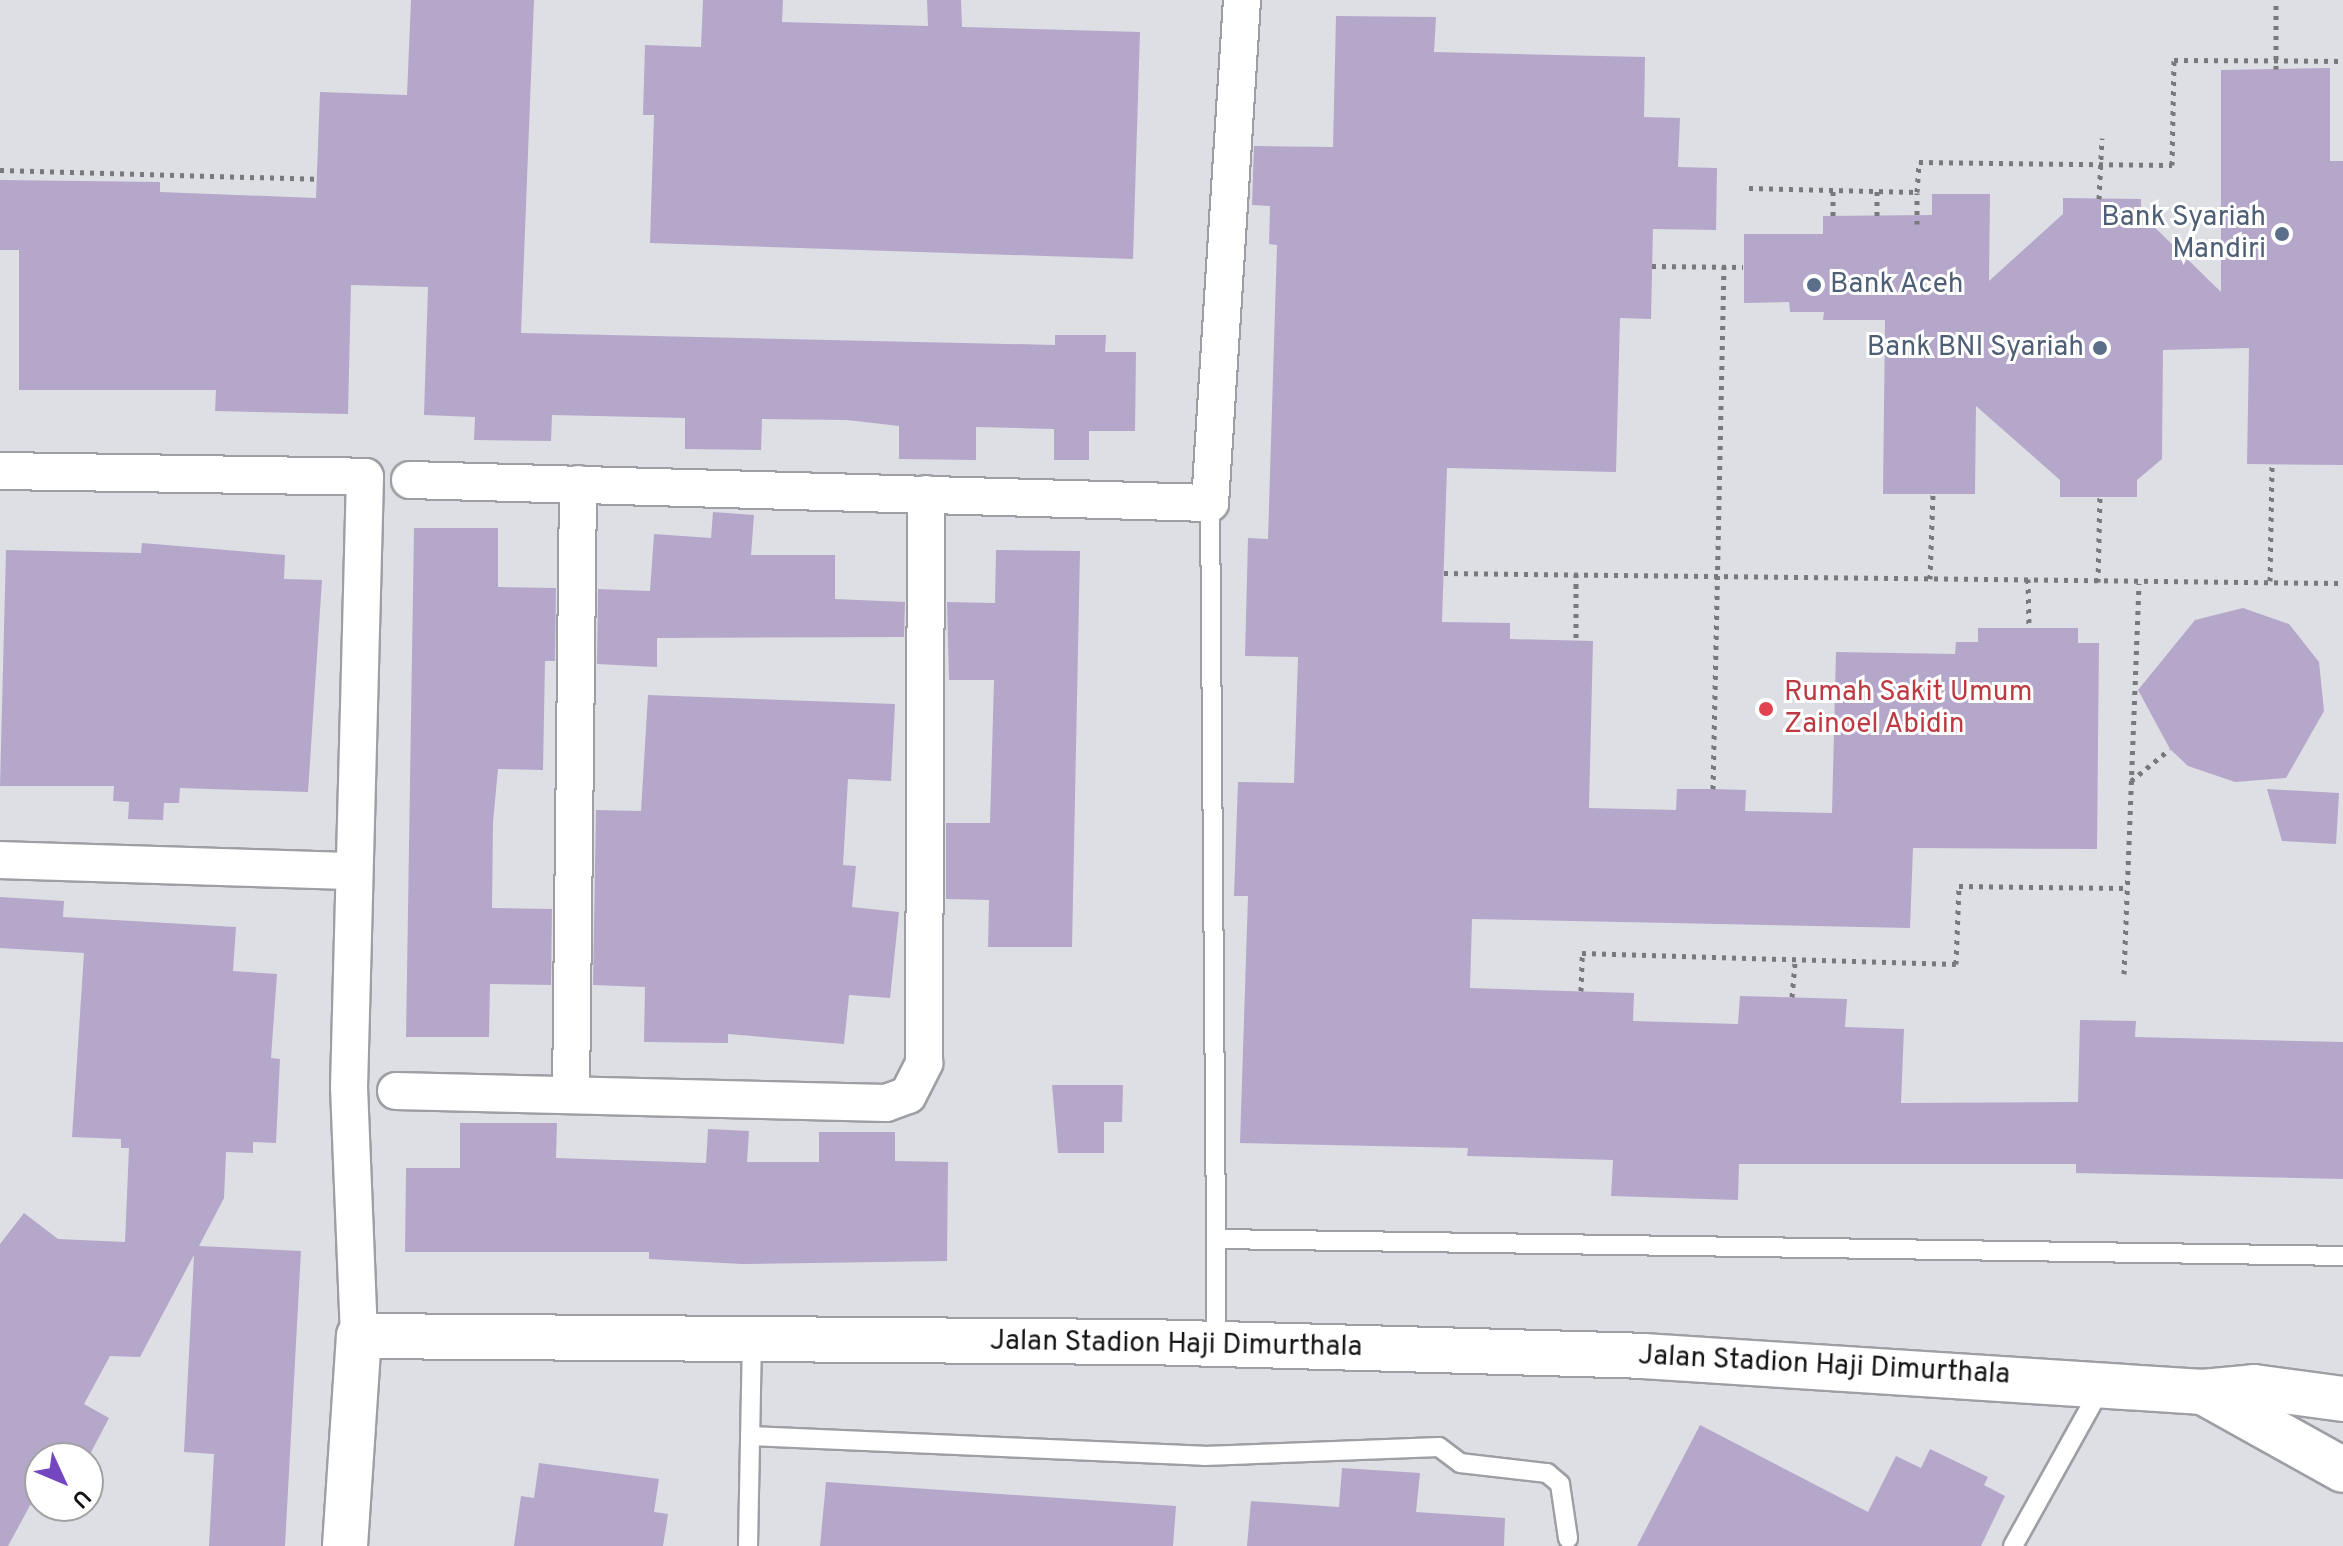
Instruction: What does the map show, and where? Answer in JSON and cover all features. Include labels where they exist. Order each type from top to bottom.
[{"type":"street","points":[[410,480],[1210,503],[1242,0]]},
{"type":"street","points":[[0,471],[365,477],[349,1087],[359,1336],[345,1546]]},
{"type":"street","points":[[571,1095],[578,484]]},
{"type":"street","points":[[396,1091],[886,1103],[908,1095],[922,1074],[926,494]]},
{"type":"street","points":[[0,860],[354,871]]},
{"type":"street","name":"Jalan Stadion Haji Dimurthala","points":[[359,1336],[1216,1344],[2106,1380],[2203,1392],[2254,1387],[2343,1399]]},
{"type":"street","name":"Jalan Stadion Haji Dimurthala","points":[[2203,1392],[2343,1470]]},
{"type":"lane","points":[[1210,503],[1216,1344]]},
{"type":"lane","points":[[1216,1239],[2343,1256]]},
{"type":"lane","points":[[748,1546],[752,1339]]},
{"type":"lane","points":[[2013,1546],[2106,1380]]},
{"type":"lane","points":[[750,1436],[1204,1456],[1439,1447],[1460,1463],[1547,1473],[1560,1484],[1568,1538]]},
{"type":"path","points":[[2276,0],[2276,69]]},
{"type":"path","points":[[1917,224],[1919,162],[2172,165],[2174,60],[2343,61]]},
{"type":"path","points":[[2099,199],[2102,138]]},
{"type":"path","points":[[0,170],[316,179]]},
{"type":"path","points":[[83,181],[89,172]]},
{"type":"path","points":[[1749,188],[1917,192]]},
{"type":"path","points":[[1833,190],[1833,216]]},
{"type":"path","points":[[1877,191],[1877,216]]},
{"type":"path","points":[[1652,266],[1743,267]]},
{"type":"path","points":[[1713,789],[1724,266]]},
{"type":"path","points":[[2270,581],[2272,464]]},
{"type":"path","points":[[1930,579],[1933,494]]},
{"type":"path","points":[[2098,582],[2100,497]]},
{"type":"path","points":[[1444,573],[2343,583]]},
{"type":"path","points":[[1576,574],[1576,640]]},
{"type":"path","points":[[2028,579],[2029,628]]},
{"type":"path","points":[[2124,974],[2139,583]]},
{"type":"path","points":[[2131,781],[2170,749]]},
{"type":"path","points":[[1581,991],[1582,953],[1956,964],[1959,886],[2127,888]]},
{"type":"path","points":[[1792,997],[1795,959]]},
{"type":"building","points":[[411,0],[534,0],[521,333],[1055,345],[1055,335],[1106,335],[1105,352],[1136,352],[1135,431],[1089,431],[1089,460],[1054,460],[1054,429],[976,427],[976,460],[899,459],[899,426],[847,420],[762,419],[761,450],[685,449],[685,418],[552,415],[551,441],[474,440],[475,417],[424,415],[428,287],[351,285],[348,414],[215,411],[216,390],[19,390],[19,250],[0,250],[0,180],[160,182],[160,192],[316,198],[320,92],[407,95]]},
{"type":"building","points":[[703,0],[783,0],[782,22],[928,26],[927,0],[961,0],[962,27],[1140,32],[1133,259],[650,243],[654,115],[643,115],[645,45],[701,47]]},
{"type":"building","points":[[1336,16],[1436,17],[1434,52],[1645,57],[1644,117],[1680,118],[1678,167],[1717,168],[1716,230],[1653,229],[1651,319],[1620,318],[1616,472],[1447,468],[1442,622],[1510,623],[1510,639],[1593,641],[1589,808],[1676,810],[1677,789],[1713,789],[1746,790],[1745,811],[1832,813],[1836,652],[1955,654],[1956,642],[1978,642],[1978,628],[2078,628],[2078,643],[2099,643],[2097,849],[1913,848],[1910,928],[1472,919],[1470,988],[1634,993],[1633,1021],[1738,1024],[1740,996],[1847,999],[1845,1027],[1904,1029],[1901,1103],[2078,1102],[2080,1020],[2136,1021],[2135,1037],[2343,1042],[2343,1179],[2076,1173],[2076,1164],[1739,1164],[1738,1200],[1611,1196],[1613,1160],[1467,1156],[1468,1148],[1240,1143],[1248,896],[1234,896],[1238,782],[1294,783],[1298,657],[1245,656],[1248,538],[1268,539],[1277,245],[1269,244],[1270,206],[1252,205],[1254,146],[1333,147]]},
{"type":"building","points":[[2330,68],[2330,161],[2343,161],[2343,465],[2247,464],[2249,348],[2163,350],[2162,459],[2137,480],[2137,497],[2060,497],[2060,480],[1976,406],[1975,494],[1883,494],[1885,320],[1823,320],[1824,312],[1790,312],[1789,302],[1744,303],[1744,234],[1823,234],[1823,216],[1932,215],[1932,194],[1990,194],[1989,281],[2063,214],[2063,198],[2141,199],[2141,214],[2221,292],[2221,70]]},
{"type":"building","points":[[713,512],[754,515],[751,555],[835,555],[835,599],[905,602],[904,637],[657,638],[657,667],[597,664],[598,589],[650,591],[654,534],[711,538]]},
{"type":"building","points":[[414,528],[498,528],[498,587],[556,588],[555,661],[545,661],[543,770],[498,769],[493,822],[492,908],[552,909],[551,985],[490,984],[489,1037],[406,1037]]},
{"type":"building","points":[[142,543],[285,555],[284,579],[322,580],[308,792],[180,788],[179,803],[164,803],[163,820],[128,819],[129,802],[113,801],[114,786],[0,786],[6,550],[141,553]]},
{"type":"building","points":[[996,550],[1080,551],[1072,947],[988,947],[989,900],[946,899],[946,823],[990,823],[994,680],[949,680],[947,602],[995,603]]},
{"type":"building","points":[[2243,608],[2289,624],[2319,662],[2324,711],[2286,778],[2235,782],[2188,766],[2170,749],[2138,690],[2195,620]]},
{"type":"building","points":[[648,695],[895,704],[891,781],[848,779],[843,865],[856,866],[852,907],[899,912],[890,998],[849,995],[844,1044],[728,1034],[728,1043],[644,1042],[645,987],[593,985],[596,810],[641,811]]},
{"type":"building","points":[[2267,789],[2339,793],[2336,844],[2282,841]]},
{"type":"building","points":[[0,897],[64,901],[63,917],[236,927],[233,971],[277,974],[271,1058],[280,1059],[276,1143],[253,1142],[253,1153],[226,1152],[224,1198],[199,1246],[301,1251],[285,1546],[209,1546],[214,1454],[184,1452],[194,1255],[140,1357],[110,1356],[84,1404],[109,1418],[96,1442],[24,1442],[24,1516],[8,1546],[0,1546],[0,1244],[24,1213],[58,1239],[125,1242],[129,1148],[121,1148],[121,1139],[72,1137],[84,953],[0,948]]},
{"type":"building","points":[[1052,1085],[1123,1085],[1122,1122],[1104,1122],[1104,1153],[1058,1153]]},
{"type":"building","points":[[460,1123],[557,1123],[556,1158],[706,1163],[708,1129],[749,1131],[747,1162],[819,1162],[819,1132],[895,1132],[895,1161],[948,1162],[947,1261],[742,1264],[649,1259],[649,1252],[405,1252],[406,1168],[460,1168]]},
{"type":"building","points":[[1700,1425],[1868,1512],[1896,1456],[1921,1468],[1930,1449],[1988,1477],[1984,1485],[2005,1496],[1981,1546],[1637,1546]]},
{"type":"building","points":[[539,1463],[659,1479],[654,1512],[668,1514],[663,1546],[514,1546],[521,1496],[534,1498]]},
{"type":"building","points":[[1342,1468],[1420,1473],[1416,1512],[1505,1518],[1504,1546],[1247,1546],[1251,1501],[1339,1507]]},
{"type":"building","points":[[826,1482],[1176,1506],[1173,1546],[820,1546]]},
{"type":"place","name":"Bank Syariah Mandiri","points":[[2282,234]]},
{"type":"place","name":"Bank Aceh","points":[[1814,285]]},
{"type":"place","name":"Bank BNI Syariah","points":[[2100,348]]},
{"type":"place","name":"Rumah Sakit Umum Zainoel Abidin","points":[[1766,709]]}]
